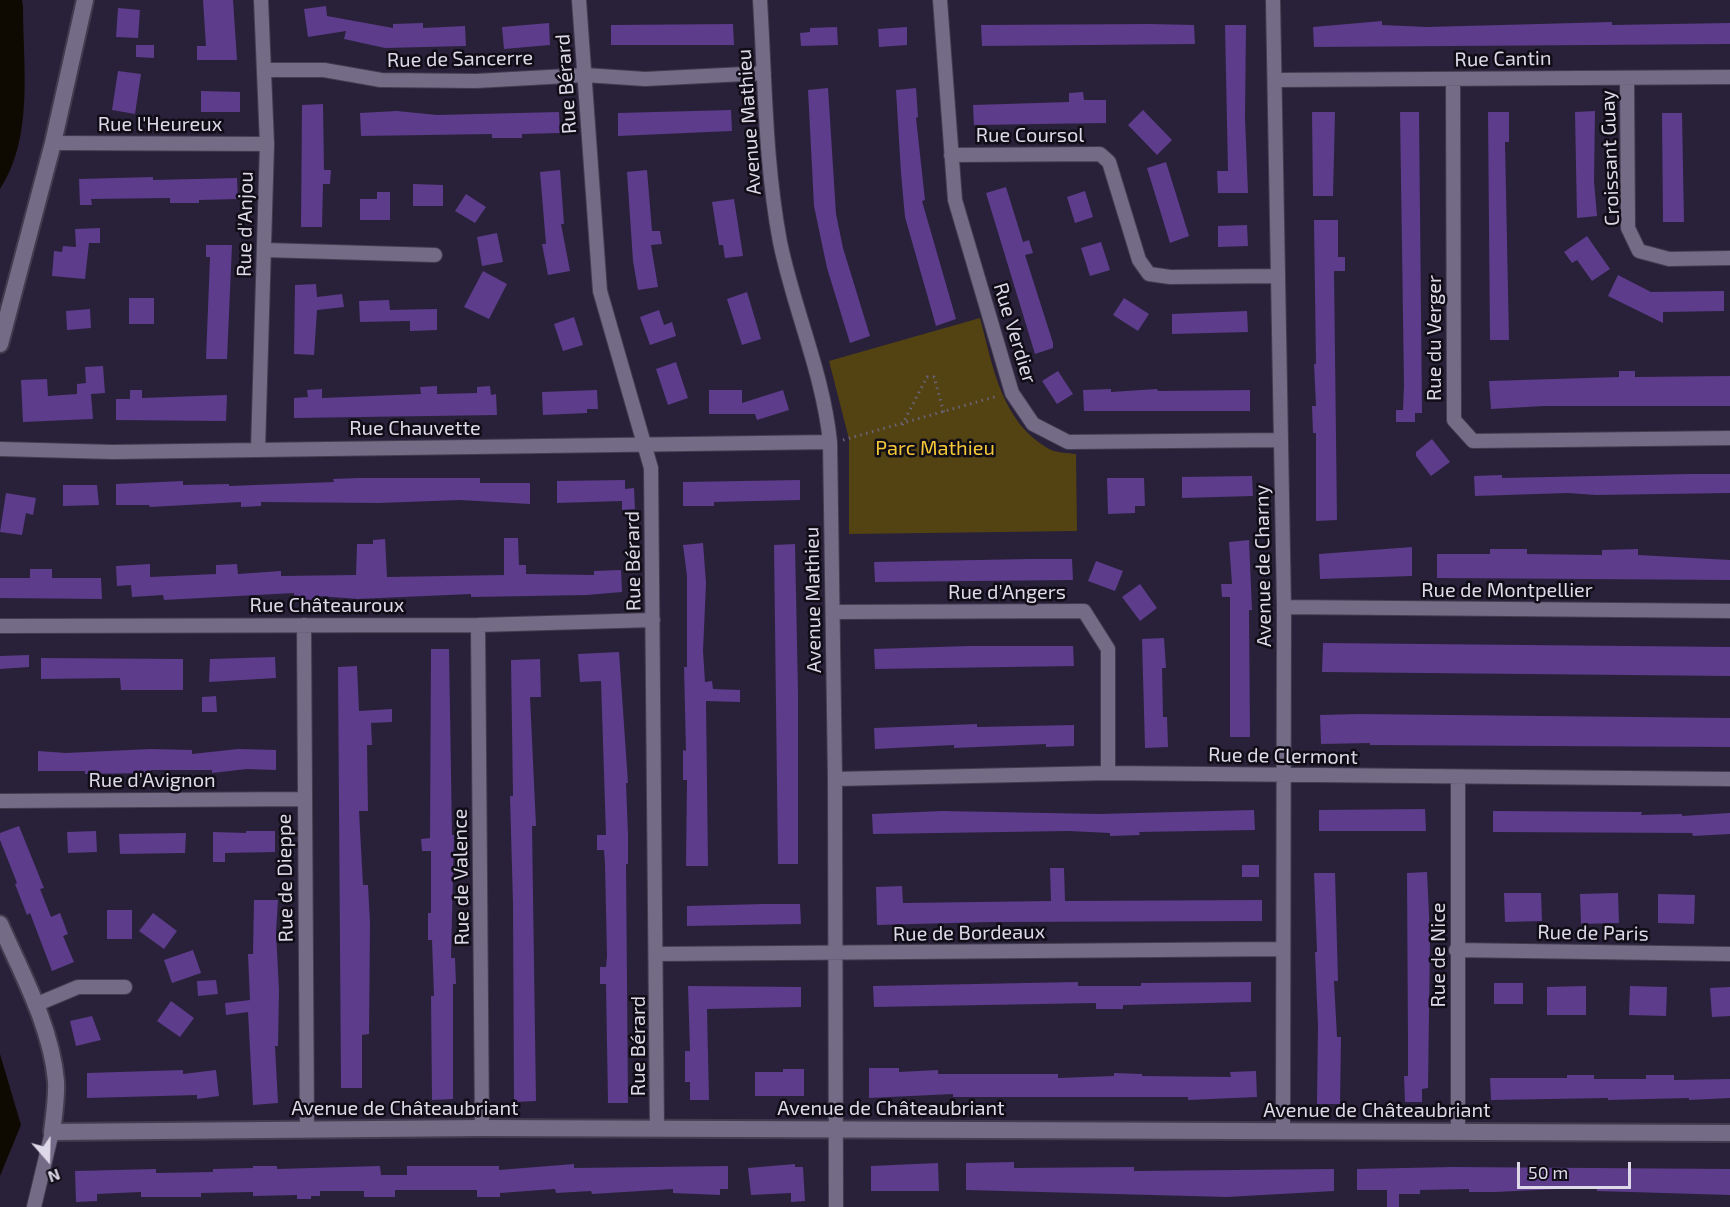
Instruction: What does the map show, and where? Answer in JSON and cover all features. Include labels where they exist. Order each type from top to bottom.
[{"type":"street","points":[[0,344],[53,143],[85,0]]},
{"type":"street","name":"Rue d'Anjou","points":[[258,448],[267,144],[261,0]]},
{"type":"street","name":"Rue Bérard","points":[[579,0],[600,291],[651,468],[657,1129]]},
{"type":"street","name":"Avenue Mathieu","points":[[760,0],[772,181],[780,242],[824,401],[830,442],[835,779],[836,1207]]},
{"type":"street","name":"Rue Verdier","points":[[940,0],[955,200],[1012,393],[1032,424],[1068,442],[1280,440]]},
{"type":"street","name":"Avenue de Charny","points":[[1273,0],[1277,80],[1284,607],[1283,1131]]},
{"type":"street","name":"Rue de Sancerre","points":[[265,70],[324,70],[381,80],[476,81],[585,75],[645,78],[764,73]]},
{"type":"street","name":"Rue Cantin","points":[[1277,80],[1730,77]]},
{"type":"street","name":"Croissant Guay","points":[[1627,78],[1628,228],[1639,251],[1669,259],[1730,258]]},
{"type":"street","name":"Rue du Verger","points":[[1453,79],[1454,420],[1473,441],[1730,438]]},
{"type":"street","name":"Rue l'Heureux","points":[[53,143],[267,144]]},
{"type":"street","name":"Rue Coursol","points":[[951,154],[1100,154],[1109,162],[1139,260],[1149,274],[1170,277],[1278,276]]},
{"type":"street","points":[[265,250],[435,255]]},
{"type":"street","name":"Rue Chauvette","points":[[0,449],[113,452],[258,448],[646,446],[830,442]]},
{"type":"street","name":"Rue de Montpellier","points":[[1284,607],[1730,611]]},
{"type":"street","name":"Rue d'Angers","points":[[833,612],[1084,611],[1108,649],[1108,773]]},
{"type":"street","name":"Rue Châteauroux","points":[[0,626],[478,625],[653,620]]},
{"type":"street","name":"Rue de Dieppe","points":[[304,625],[307,1130]]},
{"type":"street","name":"Rue de Valence","points":[[478,625],[482,1128]]},
{"type":"street","name":"Rue de Clermont","points":[[835,779],[1108,773],[1730,779]]},
{"type":"street","name":"Rue de Nice","points":[[1458,777],[1456,950],[1458,1132]]},
{"type":"street","name":"Rue d'Avignon","points":[[0,801],[304,799]]},
{"type":"street","points":[[0,924],[35,1005],[48,1042],[56,1082],[52,1132],[34,1207]]},
{"type":"street","name":"Rue de Bordeaux","points":[[657,954],[1282,949]]},
{"type":"street","name":"Rue de Paris","points":[[1456,950],[1730,954]]},
{"type":"street","points":[[35,1005],[78,987],[125,987]]},
{"type":"street","name":"Avenue de Châteaubriant","points":[[52,1132],[482,1128],[1730,1132]]},
{"type":"path","points":[[902,425],[927,378],[934,376],[944,413]]},
{"type":"path","points":[[830,442],[902,425],[1012,393]]},
{"type":"green space","name":"Parc Mathieu","points":[[980,318],[1001,391],[1020,424],[1033,438],[1049,449],[1076,454],[1077,531],[849,534],[849,439],[829,361]]},
{"type":"shaded area","points":[[0,0],[22,0],[25,77],[18,147],[11,169],[0,189]]},
{"type":"shaded area","points":[[0,1054],[21,1125],[0,1176]]},
{"type":"building","points":[[203,0],[233,0],[237,60],[197,60],[197,46],[206,46]]},
{"type":"building","points":[[326,6],[327,16],[393,28],[393,24],[423,23],[423,28],[465,26],[466,46],[385,48],[344,39],[346,31],[308,37],[304,9]]},
{"type":"building","points":[[118,8],[140,10],[138,38],[116,37]]},
{"type":"building","points":[[1382,21],[1382,25],[1427,27],[1612,22],[1612,25],[1730,23],[1730,44],[1314,47],[1313,27]]},
{"type":"building","points":[[549,23],[550,45],[504,49],[502,27]]},
{"type":"building","points":[[733,24],[734,45],[611,45],[611,25]]},
{"type":"building","points":[[981,25],[1194,25],[1195,44],[982,46]]},
{"type":"building","points":[[1225,25],[1246,25],[1245,118],[1248,193],[1218,193],[1217,171],[1228,171]]},
{"type":"building","points":[[837,27],[838,45],[801,46],[800,33],[810,32],[810,28]]},
{"type":"building","points":[[907,27],[907,45],[879,47],[878,29]]},
{"type":"building","points":[[136,45],[154,45],[154,58],[136,57]]},
{"type":"building","points":[[118,71],[141,74],[135,114],[112,110]]},
{"type":"building","points":[[828,88],[836,214],[843,248],[870,336],[850,343],[827,268],[814,206],[808,90]]},
{"type":"building","points":[[916,88],[918,117],[916,118],[925,200],[922,201],[956,319],[936,326],[905,217],[901,173],[896,90]]},
{"type":"building","points":[[201,91],[240,92],[240,112],[201,112]]},
{"type":"building","points":[[1083,92],[1084,100],[1106,100],[1106,123],[974,125],[973,105],[1069,102],[1069,93]]},
{"type":"building","points":[[323,104],[324,170],[331,170],[330,184],[323,184],[322,227],[301,227],[302,105]]},
{"type":"building","points":[[731,110],[732,131],[618,136],[618,113]]},
{"type":"building","points":[[1143,110],[1172,140],[1157,155],[1128,125]]},
{"type":"building","points":[[397,111],[437,115],[559,112],[560,133],[522,134],[522,138],[492,138],[492,134],[361,136],[360,113]]},
{"type":"building","points":[[1595,111],[1594,181],[1597,216],[1577,218],[1575,112]]},
{"type":"building","points":[[1312,112],[1335,112],[1333,196],[1313,196]]},
{"type":"building","points":[[1400,112],[1419,112],[1422,413],[1415,413],[1415,422],[1396,422],[1396,410],[1403,410],[1404,385]]},
{"type":"building","points":[[1488,112],[1509,112],[1509,142],[1505,142],[1509,340],[1490,340]]},
{"type":"building","points":[[1662,113],[1682,113],[1684,222],[1663,222]]},
{"type":"building","points":[[1166,162],[1189,236],[1170,243],[1147,168]]},
{"type":"building","points":[[560,170],[564,224],[561,224],[570,271],[548,275],[542,244],[546,244],[540,172]]},
{"type":"building","points":[[647,170],[652,231],[660,231],[662,244],[651,245],[658,287],[638,290],[633,261],[627,172]]},
{"type":"building","points":[[153,177],[153,180],[237,178],[238,199],[170,203],[170,198],[91,199],[92,205],[80,205],[79,179]]},
{"type":"building","points":[[413,184],[443,185],[443,206],[413,206]]},
{"type":"building","points":[[1006,187],[1023,242],[1029,240],[1033,253],[1025,255],[1053,343],[1053,348],[1035,354],[986,193]]},
{"type":"building","points":[[1085,191],[1093,217],[1075,223],[1067,197]]},
{"type":"building","points":[[377,192],[390,192],[390,220],[360,220],[360,199],[377,199]]},
{"type":"building","points":[[466,194],[486,207],[475,223],[455,211]]},
{"type":"building","points":[[734,199],[743,256],[725,258],[723,245],[719,245],[712,202]]},
{"type":"building","points":[[1314,220],[1338,220],[1338,257],[1345,257],[1345,271],[1334,271],[1337,520],[1316,521],[1316,433],[1313,433],[1312,406],[1316,406]]},
{"type":"building","points":[[1247,225],[1248,246],[1218,247],[1218,226]]},
{"type":"building","points":[[100,228],[100,243],[89,243],[85,279],[52,276],[54,251],[62,252],[63,246],[76,247],[75,229]]},
{"type":"building","points":[[497,233],[503,262],[482,266],[477,237]]},
{"type":"building","points":[[1587,236],[1610,269],[1592,281],[1577,260],[1572,263],[1564,252]]},
{"type":"building","points":[[1101,242],[1110,270],[1090,276],[1081,248]]},
{"type":"building","points":[[206,245],[232,245],[227,359],[206,359],[210,257],[206,257]]},
{"type":"building","points":[[483,271],[507,284],[489,319],[464,307]]},
{"type":"building","points":[[1618,275],[1651,292],[1724,291],[1724,311],[1663,312],[1663,323],[1608,296]]},
{"type":"building","points":[[316,284],[317,297],[342,294],[344,307],[317,310],[314,355],[294,354],[295,285]]},
{"type":"building","points":[[747,292],[761,339],[742,345],[727,299]]},
{"type":"building","points":[[129,298],[154,298],[154,324],[129,324]]},
{"type":"building","points":[[1124,298],[1149,314],[1138,331],[1113,315]]},
{"type":"building","points":[[389,300],[390,310],[437,309],[437,330],[410,331],[410,321],[360,322],[359,301]]},
{"type":"building","points":[[90,309],[91,328],[67,330],[66,311]]},
{"type":"building","points":[[659,310],[664,325],[672,322],[676,336],[650,345],[640,317]]},
{"type":"building","points":[[1247,311],[1248,332],[1172,334],[1172,314]]},
{"type":"building","points":[[574,317],[583,345],[563,351],[554,324]]},
{"type":"building","points":[[676,362],[688,398],[668,405],[656,369]]},
{"type":"building","points":[[103,366],[105,393],[91,394],[93,419],[23,422],[21,380],[47,379],[48,396],[77,394],[77,384],[86,383],[85,367]]},
{"type":"building","points":[[1058,371],[1073,394],[1057,404],[1042,381]]},
{"type":"building","points":[[1619,371],[1635,371],[1635,377],[1730,376],[1730,406],[1544,406],[1491,409],[1489,381],[1619,377]]},
{"type":"building","points":[[437,386],[437,394],[477,393],[477,387],[490,386],[491,395],[496,394],[497,415],[294,418],[294,398],[308,397],[307,390],[322,389],[322,398],[421,394],[420,387]]},
{"type":"building","points":[[1111,389],[1111,392],[1157,389],[1158,391],[1250,390],[1250,411],[1084,411],[1083,390]]},
{"type":"building","points":[[130,390],[142,390],[142,398],[227,395],[226,421],[116,420],[116,399],[130,399]]},
{"type":"building","points":[[597,390],[598,409],[587,409],[587,413],[543,415],[542,392]]},
{"type":"building","points":[[709,390],[742,390],[742,403],[783,390],[789,410],[757,420],[755,414],[709,414]]},
{"type":"building","points":[[1432,439],[1450,462],[1431,476],[1416,456],[1416,452]]},
{"type":"building","points":[[1730,474],[1730,493],[1596,495],[1568,493],[1475,496],[1474,476],[1502,475],[1502,478]]},
{"type":"building","points":[[1252,476],[1253,496],[1182,498],[1182,477]]},
{"type":"building","points":[[480,478],[480,483],[530,483],[530,504],[460,500],[379,503],[261,502],[261,506],[241,507],[241,502],[150,507],[149,505],[116,505],[116,484],[183,481],[183,485],[229,484],[229,486],[334,482],[333,479]]},
{"type":"building","points":[[1107,478],[1144,478],[1145,506],[1135,506],[1135,513],[1108,514]]},
{"type":"building","points":[[625,480],[625,489],[634,488],[635,509],[622,510],[622,501],[557,503],[557,481]]},
{"type":"building","points":[[800,480],[800,500],[714,502],[714,506],[683,506],[683,482]]},
{"type":"building","points":[[63,485],[97,485],[99,505],[63,506]]},
{"type":"building","points":[[6,493],[36,498],[33,515],[26,513],[22,535],[0,532]]},
{"type":"building","points":[[504,538],[518,538],[519,565],[526,565],[526,574],[594,575],[594,571],[621,570],[622,592],[587,595],[471,597],[471,594],[358,599],[318,596],[318,601],[303,601],[303,596],[294,596],[294,593],[164,600],[163,595],[132,597],[131,585],[117,586],[116,566],[150,564],[150,577],[216,574],[216,565],[237,564],[238,574],[281,571],[281,576],[356,575],[357,544],[373,544],[373,540],[385,539],[387,577],[504,575]]},
{"type":"building","points":[[1249,540],[1252,610],[1249,610],[1250,737],[1230,737],[1230,597],[1222,597],[1221,584],[1232,584],[1229,542]]},
{"type":"building","points":[[703,543],[706,583],[703,651],[705,682],[712,681],[713,689],[740,690],[740,702],[706,701],[708,866],[686,866],[687,780],[683,780],[683,750],[686,751],[684,667],[687,667],[687,576],[683,545]]},
{"type":"building","points":[[795,544],[798,864],[778,864],[774,545]]},
{"type":"building","points":[[1412,547],[1412,576],[1320,579],[1319,554]]},
{"type":"building","points":[[1490,549],[1527,549],[1527,554],[1602,555],[1602,550],[1638,549],[1638,555],[1730,560],[1730,580],[1437,578],[1437,554],[1490,554]]},
{"type":"building","points":[[1072,559],[1073,580],[875,582],[874,562]]},
{"type":"building","points":[[1096,561],[1123,571],[1115,591],[1088,581]]},
{"type":"building","points":[[30,569],[52,569],[52,578],[101,578],[102,599],[0,598],[0,578],[30,578]]},
{"type":"building","points":[[1140,584],[1157,608],[1140,621],[1122,597]]},
{"type":"building","points":[[1164,638],[1166,668],[1162,668],[1163,717],[1167,717],[1168,747],[1145,748],[1142,639]]},
{"type":"building","points":[[1323,643],[1730,647],[1730,676],[1322,672]]},
{"type":"building","points":[[1073,646],[1074,666],[875,669],[874,649]]},
{"type":"building","points":[[431,649],[449,649],[452,835],[454,835],[451,958],[455,958],[456,984],[453,984],[453,1099],[432,1100],[431,996],[434,996],[432,940],[428,940],[428,913],[431,913],[431,851],[422,851],[421,839],[430,838]]},
{"type":"building","points":[[619,652],[628,783],[626,783],[628,864],[626,864],[628,1103],[608,1103],[606,984],[600,984],[600,967],[606,967],[607,956],[605,864],[604,850],[597,850],[597,835],[606,835],[601,681],[580,682],[578,654]]},
{"type":"building","points":[[29,655],[29,667],[0,669],[0,656]]},
{"type":"building","points":[[275,657],[276,678],[209,682],[210,659]]},
{"type":"building","points":[[41,658],[183,659],[183,690],[121,690],[120,678],[41,679]]},
{"type":"building","points":[[540,659],[541,697],[530,697],[536,826],[532,826],[536,1101],[514,1102],[510,796],[513,796],[511,660]]},
{"type":"building","points":[[357,666],[359,711],[392,709],[392,722],[371,723],[372,745],[367,745],[368,811],[359,811],[363,885],[368,885],[370,923],[369,1034],[362,1035],[362,1088],[341,1088],[338,667]]},
{"type":"building","points":[[216,696],[217,712],[202,712],[202,697]]},
{"type":"building","points":[[1320,715],[1730,718],[1730,747],[1321,744]]},
{"type":"building","points":[[977,724],[977,727],[1074,725],[1074,746],[1046,747],[1046,744],[954,748],[954,745],[875,749],[874,728]]},
{"type":"building","points":[[151,749],[192,750],[192,754],[238,749],[276,750],[276,770],[247,769],[212,773],[212,770],[151,770],[151,773],[85,774],[85,771],[38,771],[38,751],[66,753]]},
{"type":"building","points":[[1425,809],[1426,831],[1319,831],[1319,810]]},
{"type":"building","points":[[1254,810],[1255,830],[1139,832],[1140,835],[1110,836],[1110,833],[1069,831],[873,834],[872,814],[943,811],[1099,814]]},
{"type":"building","points":[[1493,811],[1642,812],[1641,815],[1682,814],[1682,816],[1730,813],[1730,834],[1693,836],[1692,833],[1493,832]]},
{"type":"building","points":[[19,826],[44,888],[40,889],[51,917],[60,913],[68,934],[63,936],[74,962],[52,971],[30,913],[27,915],[0,840],[0,833]]},
{"type":"building","points":[[96,831],[97,852],[68,853],[67,832]]},
{"type":"building","points":[[246,831],[275,831],[275,852],[225,853],[225,862],[213,862],[213,832],[246,833]]},
{"type":"building","points":[[186,833],[185,853],[120,854],[119,834]]},
{"type":"building","points":[[1242,865],[1259,865],[1259,877],[1242,877]]},
{"type":"building","points":[[1050,868],[1064,868],[1065,901],[1262,900],[1262,921],[990,922],[877,925],[876,887],[902,886],[903,903],[1051,901]]},
{"type":"building","points":[[1427,872],[1430,937],[1428,1088],[1422,1089],[1422,1102],[1405,1102],[1404,1076],[1408,1076],[1407,873]]},
{"type":"building","points":[[1314,873],[1335,873],[1338,981],[1334,981],[1337,1037],[1341,1037],[1340,1104],[1317,1104],[1318,1027]]},
{"type":"building","points":[[1504,893],[1541,893],[1542,921],[1505,922]]},
{"type":"building","points":[[1618,893],[1619,923],[1581,924],[1580,894]]},
{"type":"building","points":[[1658,894],[1695,895],[1694,924],[1658,923]]},
{"type":"building","points":[[254,900],[278,900],[276,932],[279,990],[278,1046],[275,1046],[278,1103],[253,1105],[248,1012],[226,1015],[225,1003],[250,1000],[248,954],[253,954]]},
{"type":"building","points":[[800,904],[801,924],[687,926],[687,906]]},
{"type":"building","points":[[107,910],[132,910],[132,939],[107,939]]},
{"type":"building","points":[[153,913],[177,931],[164,949],[139,931]]},
{"type":"building","points":[[193,950],[201,973],[172,983],[164,960]]},
{"type":"building","points":[[216,980],[218,994],[198,996],[197,981]]},
{"type":"building","points":[[1078,982],[1078,986],[1141,986],[1141,983],[1251,982],[1251,1002],[1123,1005],[1123,1009],[1096,1009],[1096,1003],[874,1007],[873,986]]},
{"type":"building","points":[[1494,983],[1523,983],[1523,1004],[1494,1004]]},
{"type":"building","points":[[688,986],[801,987],[801,1007],[707,1009],[709,1100],[690,1100],[690,1082],[685,1082],[685,1051],[690,1051]]},
{"type":"building","points":[[1586,986],[1586,1015],[1547,1015],[1547,987]]},
{"type":"building","points":[[1630,986],[1667,987],[1666,1016],[1629,1015]]},
{"type":"building","points":[[1730,987],[1730,1016],[1712,1017],[1710,988]]},
{"type":"building","points":[[171,1001],[194,1018],[180,1037],[157,1021]]},
{"type":"building","points":[[92,1016],[101,1040],[76,1046],[70,1021]]},
{"type":"building","points":[[869,1068],[899,1068],[899,1072],[938,1070],[938,1074],[1058,1074],[1058,1078],[1114,1076],[1114,1073],[1142,1074],[1142,1076],[1231,1077],[1230,1072],[1256,1071],[1257,1097],[1188,1100],[1188,1097],[953,1097],[953,1094],[869,1098]]},
{"type":"building","points":[[783,1069],[804,1069],[804,1096],[755,1096],[755,1072],[783,1072]]},
{"type":"building","points":[[183,1070],[183,1074],[216,1070],[219,1096],[197,1099],[197,1095],[87,1098],[87,1073]]},
{"type":"building","points":[[1567,1075],[1594,1075],[1594,1079],[1646,1079],[1646,1075],[1674,1075],[1674,1080],[1730,1079],[1730,1098],[1491,1100],[1490,1078],[1567,1078]]},
{"type":"building","points":[[1014,1162],[1014,1168],[1134,1167],[1134,1171],[1334,1169],[1334,1191],[1227,1197],[966,1190],[966,1163]]},
{"type":"building","points":[[938,1163],[939,1191],[871,1191],[871,1166]]},
{"type":"building","points":[[574,1164],[574,1168],[728,1166],[728,1189],[720,1189],[720,1195],[673,1193],[673,1189],[592,1194],[591,1191],[556,1193],[555,1189],[500,1193],[500,1197],[477,1197],[477,1190],[395,1190],[395,1197],[364,1197],[364,1191],[320,1191],[320,1196],[311,1196],[311,1199],[297,1199],[297,1195],[253,1196],[253,1192],[201,1193],[201,1197],[141,1197],[141,1192],[97,1194],[97,1201],[76,1202],[75,1171],[156,1169],[156,1173],[213,1172],[213,1169],[253,1168],[253,1166],[277,1166],[277,1169],[380,1166],[381,1175],[407,1175],[407,1166],[499,1166],[499,1170]]},
{"type":"building","points":[[795,1164],[795,1167],[803,1167],[805,1201],[791,1202],[791,1193],[751,1195],[748,1168]]},
{"type":"building","points":[[1453,1167],[1730,1169],[1730,1195],[1597,1191],[1597,1187],[1496,1192],[1469,1192],[1469,1189],[1420,1190],[1420,1194],[1399,1194],[1399,1207],[1387,1207],[1387,1190],[1357,1190],[1357,1169]]}]
